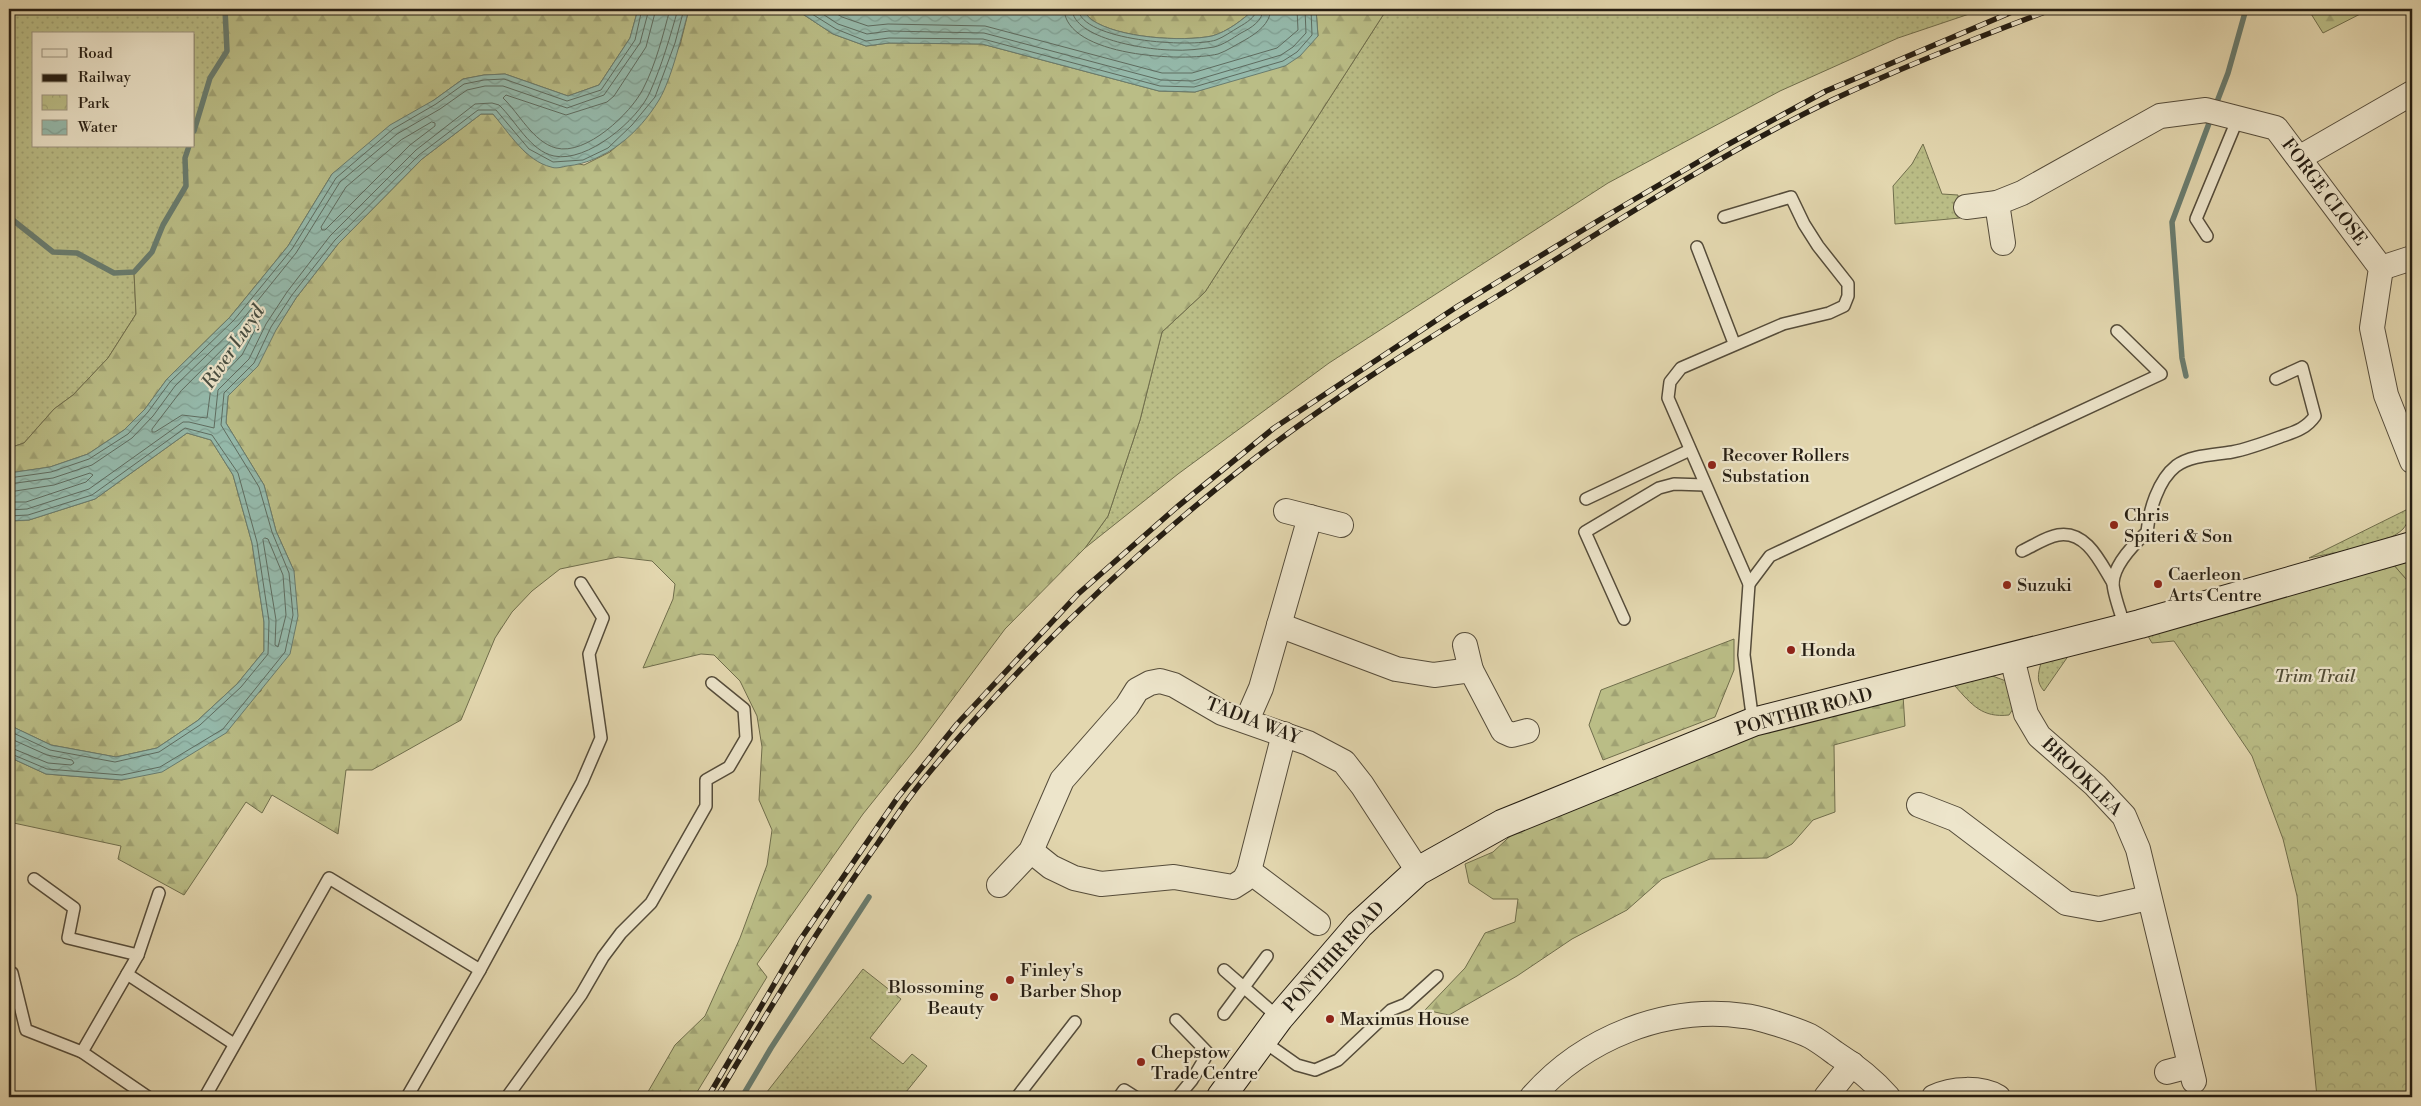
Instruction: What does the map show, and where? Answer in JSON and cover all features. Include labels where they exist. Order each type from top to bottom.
[{"type":"main road","name":"PONTHIR ROAD","points":[[1221,1097],[1279,1018],[1359,925],[1418,870],[1502,824],[1753,722],[2125,628],[2412,546]]},
{"type":"street","points":[[2298,158],[2412,93]]},
{"type":"street","name":"FORGE CLOSE","points":[[1966,206],[1997,203],[2022,193],[2160,116],[2206,110],[2276,128],[2381,268]]},
{"type":"street","points":[[1997,203],[2002,243]]},
{"type":"street","points":[[2412,258],[2381,268],[2372,328],[2386,395],[2412,461]]},
{"type":"street","points":[[1286,511],[1341,525]]},
{"type":"street","points":[[1247,720],[1261,688],[1310,517]]},
{"type":"street","points":[[1278,625],[1396,669],[1434,675],[1471,670]]},
{"type":"street","points":[[1465,645],[1471,670],[1503,730],[1512,735],[1527,730]]},
{"type":"street","name":"BROOKLEA","points":[[2012,658],[2026,714],[2039,736],[2095,785],[2124,816],[2138,849],[2148,898],[2161,940],[2192,1074],[2166,1072]]},
{"type":"street","name":"TADIA WAY","points":[[999,886],[1031,851],[1062,780],[1127,706],[1137,690],[1150,683],[1160,681],[1174,685],[1222,713],[1247,720],[1308,743],[1344,762],[1362,785],[1418,870]]},
{"type":"street","points":[[1031,851],[1051,867],[1074,878],[1101,884],[1174,877],[1233,887],[1244,880],[1249,871],[1284,734]]},
{"type":"street","points":[[1926,813],[1956,819],[2066,903],[2099,909],[2148,898]]},
{"type":"street","points":[[1249,871],[1318,923]]},
{"type":"street","points":[[1532,1097],[1578,1055],[1620,1033],[1657,1020],[1703,1014],[1745,1016],[1809,1036],[1852,1064],[1888,1097]]},
{"type":"street","points":[[1826,1097],[1852,1064]]},
{"type":"street","points":[[1934,1097],[1956,1091],[1989,1092],[1998,1097]]},
{"type":"lane","points":[[2207,236],[2196,219],[2238,118]]},
{"type":"lane","points":[[1724,217],[1792,197],[1814,239],[1848,284],[1848,296],[1844,306],[1829,313],[1783,324],[1734,343],[1680,368],[1670,382],[1668,398],[1749,584],[1744,654],[1753,722]]},
{"type":"lane","points":[[1697,247],[1734,343]]},
{"type":"lane","points":[[1749,584],[1770,556],[2161,374],[2118,330]]},
{"type":"lane","points":[[2113,583],[2119,566],[2136,542],[2147,532],[2148,520],[2163,481],[2176,466],[2204,456],[2255,446],[2308,427],[2315,416],[2302,367],[2276,379]]},
{"type":"lane","points":[[1586,499],[1690,450]]},
{"type":"lane","points":[[1624,619],[1585,532],[1660,488],[1674,484],[1705,485]]},
{"type":"lane","points":[[2022,551],[2057,535],[2068,536],[2089,545],[2113,583],[2125,628]]},
{"type":"lane","points":[[408,1097],[480,970],[582,782],[601,738],[589,654],[603,618],[581,583]]},
{"type":"lane","points":[[507,1097],[571,1010],[603,957],[621,933],[651,903],[706,806],[706,780],[729,767],[746,738],[744,710],[712,683]]},
{"type":"lane","points":[[205,1097],[329,878],[480,970]]},
{"type":"lane","points":[[34,879],[74,908],[68,938],[138,955]]},
{"type":"lane","points":[[82,1052],[138,955],[159,893]]},
{"type":"lane","points":[[1224,1014],[1267,956]]},
{"type":"lane","points":[[1224,970],[1279,1018]]},
{"type":"lane","points":[[9,972],[12,973],[26,1030],[82,1052],[148,1097]]},
{"type":"lane","points":[[128,974],[234,1044]]},
{"type":"lane","points":[[1263,1041],[1297,1065],[1315,1070],[1338,1060],[1391,1010],[1406,1004],[1437,976]]},
{"type":"lane","points":[[1176,1020],[1208,1052],[1192,1080],[1178,1097]]},
{"type":"lane","points":[[1017,1097],[1075,1022]]},
{"type":"lane","points":[[1119,1097],[1124,1090],[1135,1097]]},
{"type":"green space","points":[[9,9],[225,9],[227,51],[210,78],[195,128],[195,32],[32,32],[32,148],[188,148],[185,158],[186,186],[163,225],[152,252],[134,272],[136,314],[108,358],[73,395],[54,409],[24,443],[9,448]]},
{"type":"green space","points":[[225,9],[638,9],[630,38],[599,85],[568,96],[505,74],[463,79],[332,174],[288,246],[230,317],[167,379],[145,409],[124,430],[88,454],[50,467],[9,473],[9,448],[24,443],[54,409],[73,395],[108,358],[136,314],[134,272],[152,252],[163,225],[186,186],[185,158],[188,148],[195,148],[195,128],[210,78],[227,51]]},
{"type":"green space","points":[[689,9],[795,9],[833,34],[866,46],[889,43],[982,44],[1159,91],[1195,92],[1222,83],[1318,36],[1316,9],[1387,9],[1205,292],[1162,332],[1140,420],[1108,516],[1085,548],[1005,629],[916,748],[863,814],[757,964],[767,977],[694,1097],[645,1097],[675,1045],[705,1016],[740,938],[767,865],[772,830],[759,800],[762,747],[757,716],[740,681],[714,655],[701,654],[643,668],[673,599],[675,584],[652,561],[618,557],[560,569],[532,591],[512,612],[495,638],[461,720],[372,770],[346,770],[338,834],[272,795],[262,813],[246,802],[184,895],[118,859],[121,846],[9,822],[9,757],[46,774],[122,780],[261,691],[294,571],[276,531],[264,485],[226,423],[228,396],[243,381],[296,298],[338,244],[422,159],[481,114],[493,114],[526,153],[584,165],[610,152],[636,129],[680,45]]},
{"type":"green space","points":[[1081,9],[1254,9],[1235,25],[1223,32],[1212,36],[1184,39],[1133,35],[1118,31],[1092,20]]},
{"type":"green space","points":[[1387,9],[1984,9],[1898,38],[1780,91],[1608,183],[1329,363],[1178,474],[1085,548],[1108,516],[1140,420],[1162,332],[1205,292]]},
{"type":"green space","points":[[2308,9],[2370,9],[2323,33]]},
{"type":"green space","points":[[1923,144],[1942,194],[1958,195],[1960,218],[1895,224],[1893,186],[1912,164]]},
{"type":"green space","points":[[187,433],[211,440],[233,475],[252,543],[264,622],[264,651],[237,684],[197,721],[157,748],[116,757],[51,745],[9,725],[9,521],[29,520],[95,499]]},
{"type":"green space","points":[[2412,507],[2405,527],[2395,535],[2372,545],[2309,558]]},
{"type":"green space","points":[[2412,546],[2412,586],[2385,555]]},
{"type":"green space","name":"Trim Trail","points":[[2385,555],[2412,586],[2412,1097],[2317,1097],[2297,896],[2283,839],[2252,756],[2174,641],[2152,643],[2141,624]]},
{"type":"green space","points":[[1734,639],[1734,670],[1715,717],[1603,760],[1589,725],[1601,690]]},
{"type":"green space","points":[[2071,652],[2044,691],[2038,678],[2041,663]]},
{"type":"green space","points":[[1987,674],[2006,681],[2015,706],[2009,715],[1992,714],[1978,709],[1955,686],[1963,677]]},
{"type":"green space","points":[[1903,695],[1905,726],[1834,745],[1835,812],[1813,820],[1792,844],[1767,858],[1710,859],[1662,879],[1627,910],[1572,939],[1517,976],[1449,1015],[1425,1010],[1465,968],[1485,933],[1515,922],[1518,899],[1493,899],[1469,883],[1465,864],[1493,852],[1519,828],[1759,730]]},
{"type":"green space","points":[[863,969],[901,999],[870,1038],[903,1064],[912,1054],[927,1066],[902,1097],[763,1097]]},
{"type":"water","name":"River Lwyd","points":[[638,9],[689,9],[664,91],[642,124],[620,144],[595,159],[553,168],[542,164],[526,153],[493,114],[481,114],[422,159],[338,244],[296,298],[276,330],[258,366],[228,396],[226,423],[264,485],[276,531],[294,571],[298,616],[290,654],[226,733],[162,772],[122,780],[46,774],[9,757],[9,725],[51,745],[116,757],[157,748],[197,721],[237,684],[264,651],[264,622],[252,543],[233,475],[211,440],[187,433],[95,499],[29,520],[9,521],[9,473],[50,467],[88,454],[124,430],[145,409],[167,379],[230,317],[288,246],[332,174],[390,125],[434,100],[463,79],[505,74],[568,96],[599,85],[630,38]]},
{"type":"water","points":[[795,9],[1081,9],[1092,20],[1118,31],[1133,35],[1184,39],[1212,36],[1223,32],[1235,25],[1254,9],[1316,9],[1318,36],[1300,56],[1285,66],[1195,92],[1159,91],[982,44],[889,43],[866,46],[833,34]]},
{"type":"waterway","points":[[195,128],[210,78],[227,51],[225,9]]},
{"type":"waterway","points":[[2215,107],[2228,73],[2246,9]]},
{"type":"waterway","points":[[2186,376],[2182,358],[2172,222],[2211,118]]},
{"type":"waterway","points":[[9,217],[53,252],[77,253],[114,273],[134,272],[152,252],[163,225],[186,186],[185,158],[188,148]]},
{"type":"waterway","points":[[742,1097],[771,1048],[869,897]]},
{"type":"railway","points":[[708,1097],[800,940],[898,797],[957,724],[1078,594],[1177,507],[1274,428],[1458,306],[1601,219],[1727,145],[1826,91],[2019,9]]},
{"type":"railway","points":[[717,1097],[815,937],[919,785],[1031,658],[1071,618],[1196,505],[1271,446],[1369,377],[1706,167],[1790,121],[1859,87],[1942,52],[2053,9]]},
{"type":"place","name":"Recover Rollers Substation","points":[[1712,465]]},
{"type":"place","name":"Chris Spiteri & Son","points":[[2114,525]]},
{"type":"place","name":"Caerleon Arts Centre","points":[[2158,584]]},
{"type":"place","name":"Suzuki","points":[[2007,585]]},
{"type":"place","name":"Honda","points":[[1791,650]]},
{"type":"place","name":"Finley's Barber Shop","points":[[1010,980]]},
{"type":"place","name":"Blossoming Beauty","points":[[994,997]]},
{"type":"place","name":"Maximus House","points":[[1330,1019]]},
{"type":"place","name":"Chepstow Trade Centre","points":[[1141,1062]]}]
